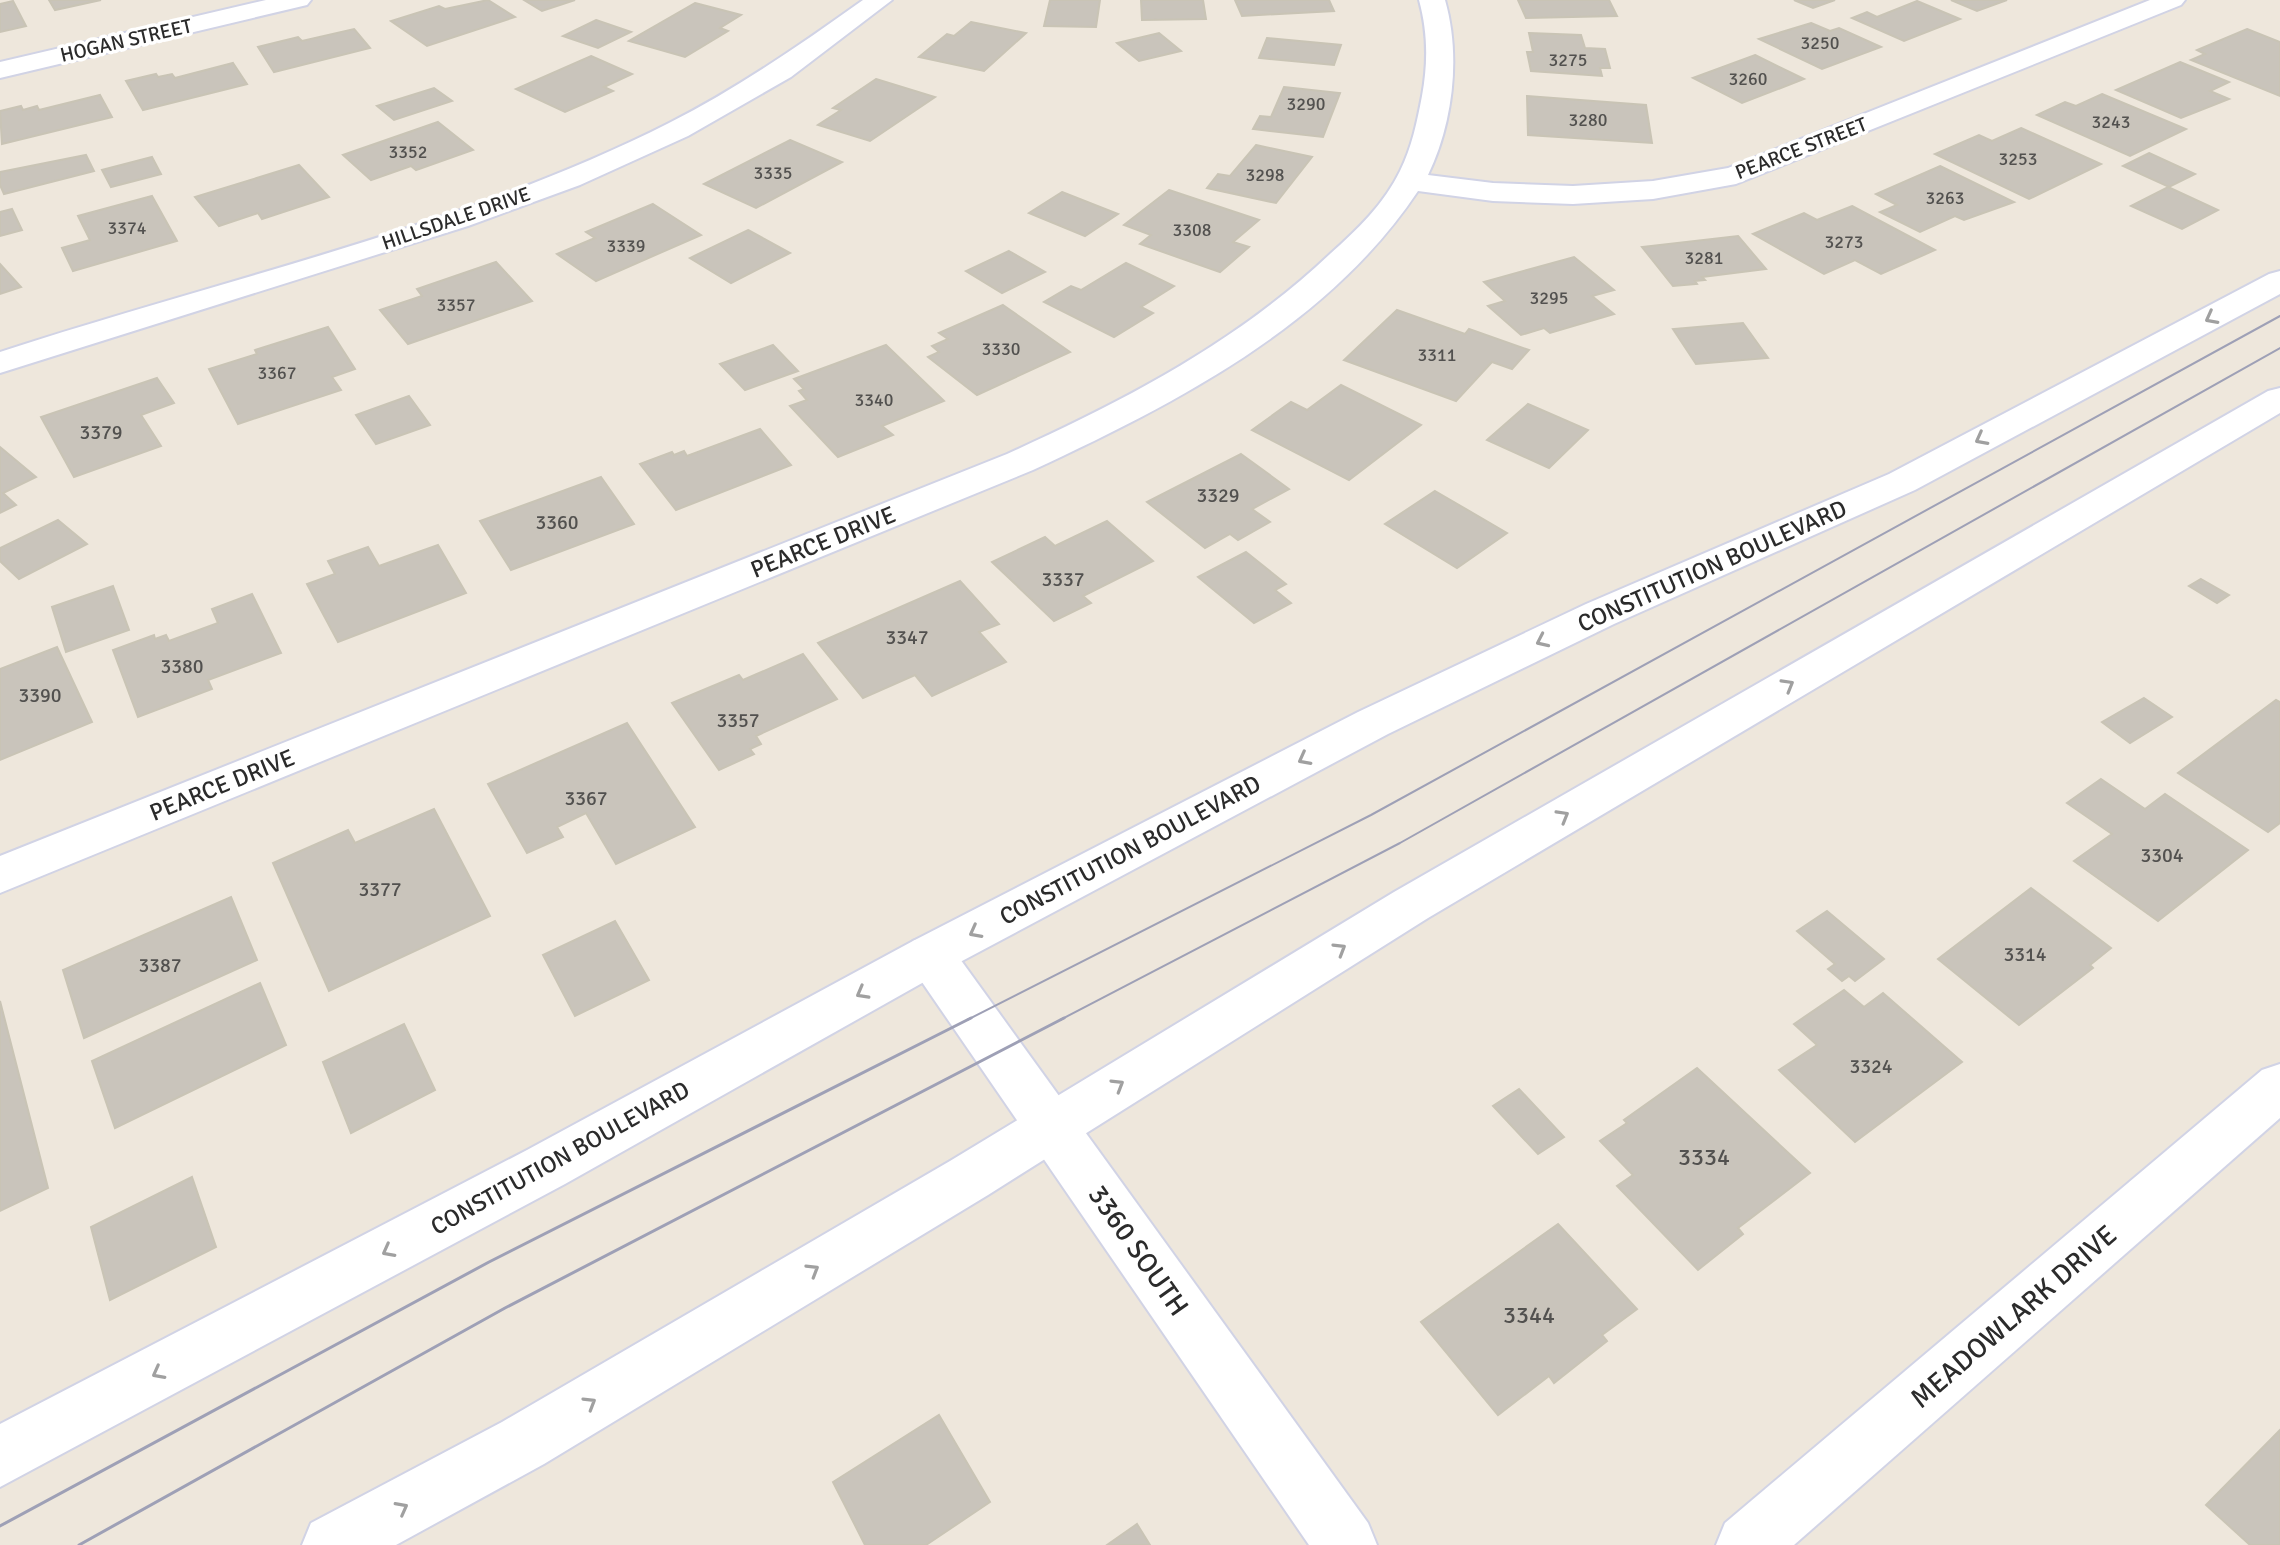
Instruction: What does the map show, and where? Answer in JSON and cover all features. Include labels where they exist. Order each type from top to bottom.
[{"type":"street","name":"HOGAN STREET","points":[[0,70],[298,0]]},
{"type":"street","name":"HILLSDALE DRIVE","points":[[0,363],[432,228],[590,169],[727,104],[830,41],[879,0]]},
{"type":"street","name":"PEARCE DRIVE","points":[[0,875],[1020,462],[1126,413],[1217,362],[1285,315],[1381,222],[1410,181],[1427,142],[1441,67],[1441,29],[1432,0]]},
{"type":"street","name":"PEARCE STREET","points":[[1410,181],[1504,195],[1589,196],[1694,185],[1736,175],[2172,0]]},
{"type":"street","name":"CONSTITUTION BOULEVARD","points":[[0,1457],[546,1167],[930,955],[1373,723],[1600,614],[1902,482],[2280,281]]},
{"type":"street","points":[[333,1545],[523,1443],[969,1178],[1411,905],[2280,398]]},
{"type":"street","name":"3360 SOUTH","points":[[930,955],[1346,1545]]},
{"type":"street","name":"MEADOWLARK DRIVE","points":[[1747,1545],[2280,1086]]},
{"type":"building","points":[[49,0],[101,0],[55,10]]},
{"type":"building","points":[[488,0],[515,17],[427,46],[391,21],[439,6],[445,9]]},
{"type":"building","points":[[524,0],[575,0],[542,11]]},
{"type":"building","points":[[1050,0],[1100,0],[1096,27],[1044,26]]},
{"type":"building","points":[[1141,0],[1203,0],[1206,19],[1142,20]]},
{"type":"building","points":[[1235,0],[1329,0],[1334,11],[1242,16]]},
{"type":"building","points":[[1518,0],[1609,0],[1617,16],[1526,18]]},
{"type":"building","points":[[1794,0],[1835,0],[1813,8]]},
{"type":"building","points":[[1951,0],[2007,0],[1977,11]]},
{"type":"building","points":[[13,1],[26,26],[0,32],[0,4]]},
{"type":"building","points":[[1917,1],[1960,19],[1904,41],[1852,18],[1867,12],[1877,17]]},
{"type":"building","points":[[695,3],[741,15],[720,28],[728,31],[685,57],[629,41]]},
{"type":"building","points":[[596,20],[631,32],[598,48],[563,36]]},
{"type":"building","points":[[971,22],[1026,33],[984,71],[919,57],[947,34],[954,36]]},
{"type":"building","points":[[1811,23],[1830,31],[1839,28],[1881,47],[1822,69],[1759,39]]},
{"type":"building","points":[[354,29],[370,48],[274,72],[258,47],[298,37],[302,41]]},
{"type":"building","points":[[2247,29],[2280,42],[2280,96],[2191,60],[2205,54],[2197,50]]},
{"type":"building","points":[[1159,33],[1181,51],[1139,61],[1117,43]]},
{"type":"building","points":[[1529,33],[1581,35],[1585,48],[1605,49],[1610,68],[1600,68],[1602,76],[1531,71],[1527,52],[1533,52]]},
{"type":"building","points":[[1267,38],[1341,45],[1334,65],[1259,58]]},
{"type":"building","points":[[1755,55],[1804,79],[1742,103],[1693,78]]},
{"type":"building","points":[[591,56],[632,74],[604,87],[613,91],[565,112],[516,89]]},
{"type":"building","points":[[2180,62],[2229,82],[2210,91],[2229,99],[2181,118],[2116,90]]},
{"type":"building","points":[[233,63],[247,84],[143,110],[126,81],[156,74],[158,77],[172,74],[175,78]]},
{"type":"building","points":[[876,79],[935,97],[870,141],[818,125],[841,110],[833,108]]},
{"type":"building","points":[[1284,87],[1340,93],[1323,137],[1253,129],[1260,116],[1271,117]]},
{"type":"building","points":[[434,88],[452,101],[394,120],[377,106]]},
{"type":"building","points":[[2102,94],[2186,129],[2130,156],[2037,115],[2065,102],[2076,106]]},
{"type":"building","points":[[100,95],[112,117],[2,144],[0,111],[21,106],[23,110],[37,106],[39,110]]},
{"type":"building","points":[[1527,96],[1646,105],[1652,143],[1528,135]]},
{"type":"building","points":[[438,122],[473,150],[416,170],[411,166],[371,180],[343,155]]},
{"type":"building","points":[[2021,128],[2101,164],[2029,199],[1935,154],[1979,135],[1992,141]]},
{"type":"building","points":[[790,140],[842,162],[756,208],[704,184]]},
{"type":"building","points":[[1256,145],[1312,157],[1276,203],[1207,188],[1218,174],[1230,176]]},
{"type":"building","points":[[2149,153],[2195,174],[2169,187],[2123,166]]},
{"type":"building","points":[[86,155],[94,171],[4,194],[0,185],[0,172]]},
{"type":"building","points":[[152,157],[161,174],[111,187],[102,170]]},
{"type":"building","points":[[299,165],[329,197],[262,219],[258,213],[219,226],[195,197]]},
{"type":"building","points":[[1940,166],[2014,202],[1964,220],[1955,216],[1920,232],[1880,212],[1897,205],[1876,194]]},
{"type":"building","points":[[2168,187],[2218,210],[2182,229],[2131,206]]},
{"type":"building","points":[[1169,190],[1259,220],[1233,242],[1249,247],[1220,272],[1140,244],[1151,235],[1124,225]]},
{"type":"building","points":[[1062,192],[1118,214],[1085,236],[1029,213]]},
{"type":"building","points":[[152,196],[177,241],[73,271],[62,248],[90,240],[78,216]]},
{"type":"building","points":[[653,204],[701,235],[596,281],[557,254],[595,238],[586,232]]},
{"type":"building","points":[[1852,206],[1935,250],[1881,274],[1855,260],[1824,274],[1753,234],[1804,213],[1817,220]]},
{"type":"building","points":[[12,209],[22,230],[0,236],[0,212]]},
{"type":"building","points":[[748,230],[790,253],[731,283],[690,258]]},
{"type":"building","points":[[1738,236],[1766,269],[1702,277],[1705,280],[1695,281],[1697,284],[1673,286],[1642,247]]},
{"type":"building","points":[[1009,251],[1045,272],[1002,293],[966,271]]},
{"type":"building","points":[[1574,257],[1614,290],[1592,296],[1614,314],[1550,333],[1544,328],[1521,335],[1488,306],[1505,301],[1484,282]]},
{"type":"building","points":[[496,262],[532,301],[408,344],[380,310],[422,296],[417,289]]},
{"type":"building","points":[[1126,263],[1174,286],[1141,307],[1153,313],[1114,337],[1044,302],[1071,286],[1081,290]]},
{"type":"building","points":[[0,264],[21,287],[0,294]]},
{"type":"building","points":[[1003,305],[1070,352],[977,395],[928,357],[939,352],[932,346],[948,339],[939,333]]},
{"type":"building","points":[[1397,310],[1465,334],[1469,329],[1529,350],[1512,369],[1492,362],[1456,401],[1344,360]]},
{"type":"building","points":[[1743,323],[1768,358],[1696,364],[1673,329]]},
{"type":"building","points":[[328,327],[355,369],[332,377],[341,390],[238,424],[209,369],[257,354],[255,350]]},
{"type":"building","points":[[773,345],[798,371],[745,390],[720,364]]},
{"type":"building","points":[[886,345],[944,401],[882,426],[893,435],[838,457],[790,406],[807,400],[799,391],[804,389],[794,379]]},
{"type":"building","points":[[157,378],[174,403],[141,415],[161,446],[74,477],[41,417]]},
{"type":"building","points":[[1341,385],[1421,425],[1349,480],[1252,430],[1291,402],[1307,410]]},
{"type":"building","points":[[409,396],[430,425],[376,444],[356,415]]},
{"type":"building","points":[[1528,404],[1588,430],[1549,468],[1487,440]]},
{"type":"building","points":[[760,429],[791,465],[676,510],[640,464],[672,452],[674,455],[684,451],[687,456]]},
{"type":"building","points":[[0,447],[36,477],[3,493],[16,505],[0,513]]},
{"type":"building","points":[[1241,454],[1289,489],[1252,509],[1270,522],[1238,540],[1230,534],[1205,548],[1147,502]]},
{"type":"building","points":[[601,477],[634,524],[511,570],[480,521]]},
{"type":"building","points":[[1435,491],[1507,533],[1457,568],[1385,524]]},
{"type":"building","points":[[58,520],[87,544],[19,579],[0,561],[0,548]]},
{"type":"building","points":[[1107,521],[1153,561],[1083,596],[1091,603],[1054,621],[992,562],[1045,537],[1055,546]]},
{"type":"building","points":[[438,545],[466,593],[338,642],[307,584],[335,574],[328,561],[368,547],[379,566]]},
{"type":"building","points":[[1246,552],[1286,584],[1275,590],[1291,603],[1254,623],[1198,577]]},
{"type":"building","points":[[2201,579],[2229,595],[2217,603],[2189,586]]},
{"type":"building","points":[[960,581],[999,624],[979,632],[1006,662],[932,696],[915,675],[863,698],[818,643]]},
{"type":"building","points":[[113,586],[129,630],[66,652],[52,607]]},
{"type":"building","points":[[252,594],[281,653],[208,680],[212,689],[138,717],[113,650],[154,635],[155,639],[166,635],[169,641],[218,623],[212,609]]},
{"type":"building","points":[[57,647],[92,722],[0,760],[0,669]]},
{"type":"building","points":[[803,654],[837,699],[756,736],[761,744],[750,749],[754,754],[719,770],[672,703],[739,675],[743,680]]},
{"type":"building","points":[[2144,698],[2172,717],[2130,743],[2102,722]]},
{"type":"building","points":[[2276,700],[2280,702],[2280,823],[2268,832],[2178,773]]},
{"type":"building","points":[[627,723],[695,827],[616,864],[586,813],[557,827],[563,837],[527,853],[488,784]]},
{"type":"building","points":[[2101,779],[2145,809],[2165,794],[2248,850],[2158,921],[2074,861],[2112,834],[2067,803]]},
{"type":"building","points":[[434,809],[490,916],[329,991],[273,863],[348,830],[355,843]]},
{"type":"building","points":[[2031,888],[2111,948],[2090,965],[2093,968],[2019,1025],[1938,959]]},
{"type":"building","points":[[231,897],[257,960],[84,1038],[63,970]]},
{"type":"building","points":[[1827,911],[1884,959],[1855,981],[1849,976],[1842,981],[1828,969],[1835,964],[1797,931]]},
{"type":"building","points":[[615,921],[649,980],[575,1016],[543,955]]},
{"type":"building","points":[[260,983],[286,1045],[115,1128],[92,1061]]},
{"type":"building","points":[[1844,990],[1864,1007],[1883,993],[1962,1062],[1855,1142],[1779,1070],[1817,1045],[1794,1024]]},
{"type":"building","points":[[0,1001],[48,1188],[0,1211]]},
{"type":"building","points":[[404,1024],[435,1090],[351,1133],[323,1062]]},
{"type":"building","points":[[1697,1068],[1810,1173],[1738,1228],[1743,1234],[1698,1270],[1617,1186],[1633,1175],[1600,1141]]},
{"type":"building","points":[[1519,1089],[1564,1137],[1538,1154],[1493,1106]]},
{"type":"building","points":[[192,1177],[216,1247],[110,1300],[91,1227]]},
{"type":"building","points":[[1558,1224],[1637,1309],[1602,1335],[1607,1341],[1554,1383],[1549,1376],[1498,1415],[1421,1322]]},
{"type":"building","points":[[939,1415],[990,1502],[926,1545],[865,1545],[833,1482]]},
{"type":"building","points":[[2280,1430],[2280,1545],[2250,1545],[2206,1505]]},
{"type":"building","points":[[1137,1524],[1150,1545],[1107,1545]]},
{"type":"tram line","points":[[967,1020],[1371,815],[2280,316]]},
{"type":"tram line","points":[[1060,1020],[1400,843],[2280,348]]},
{"type":"tram line","points":[[0,1526],[489,1262],[971,1018]]},
{"type":"tram line","points":[[79,1545],[505,1308],[1064,1018]]}]
